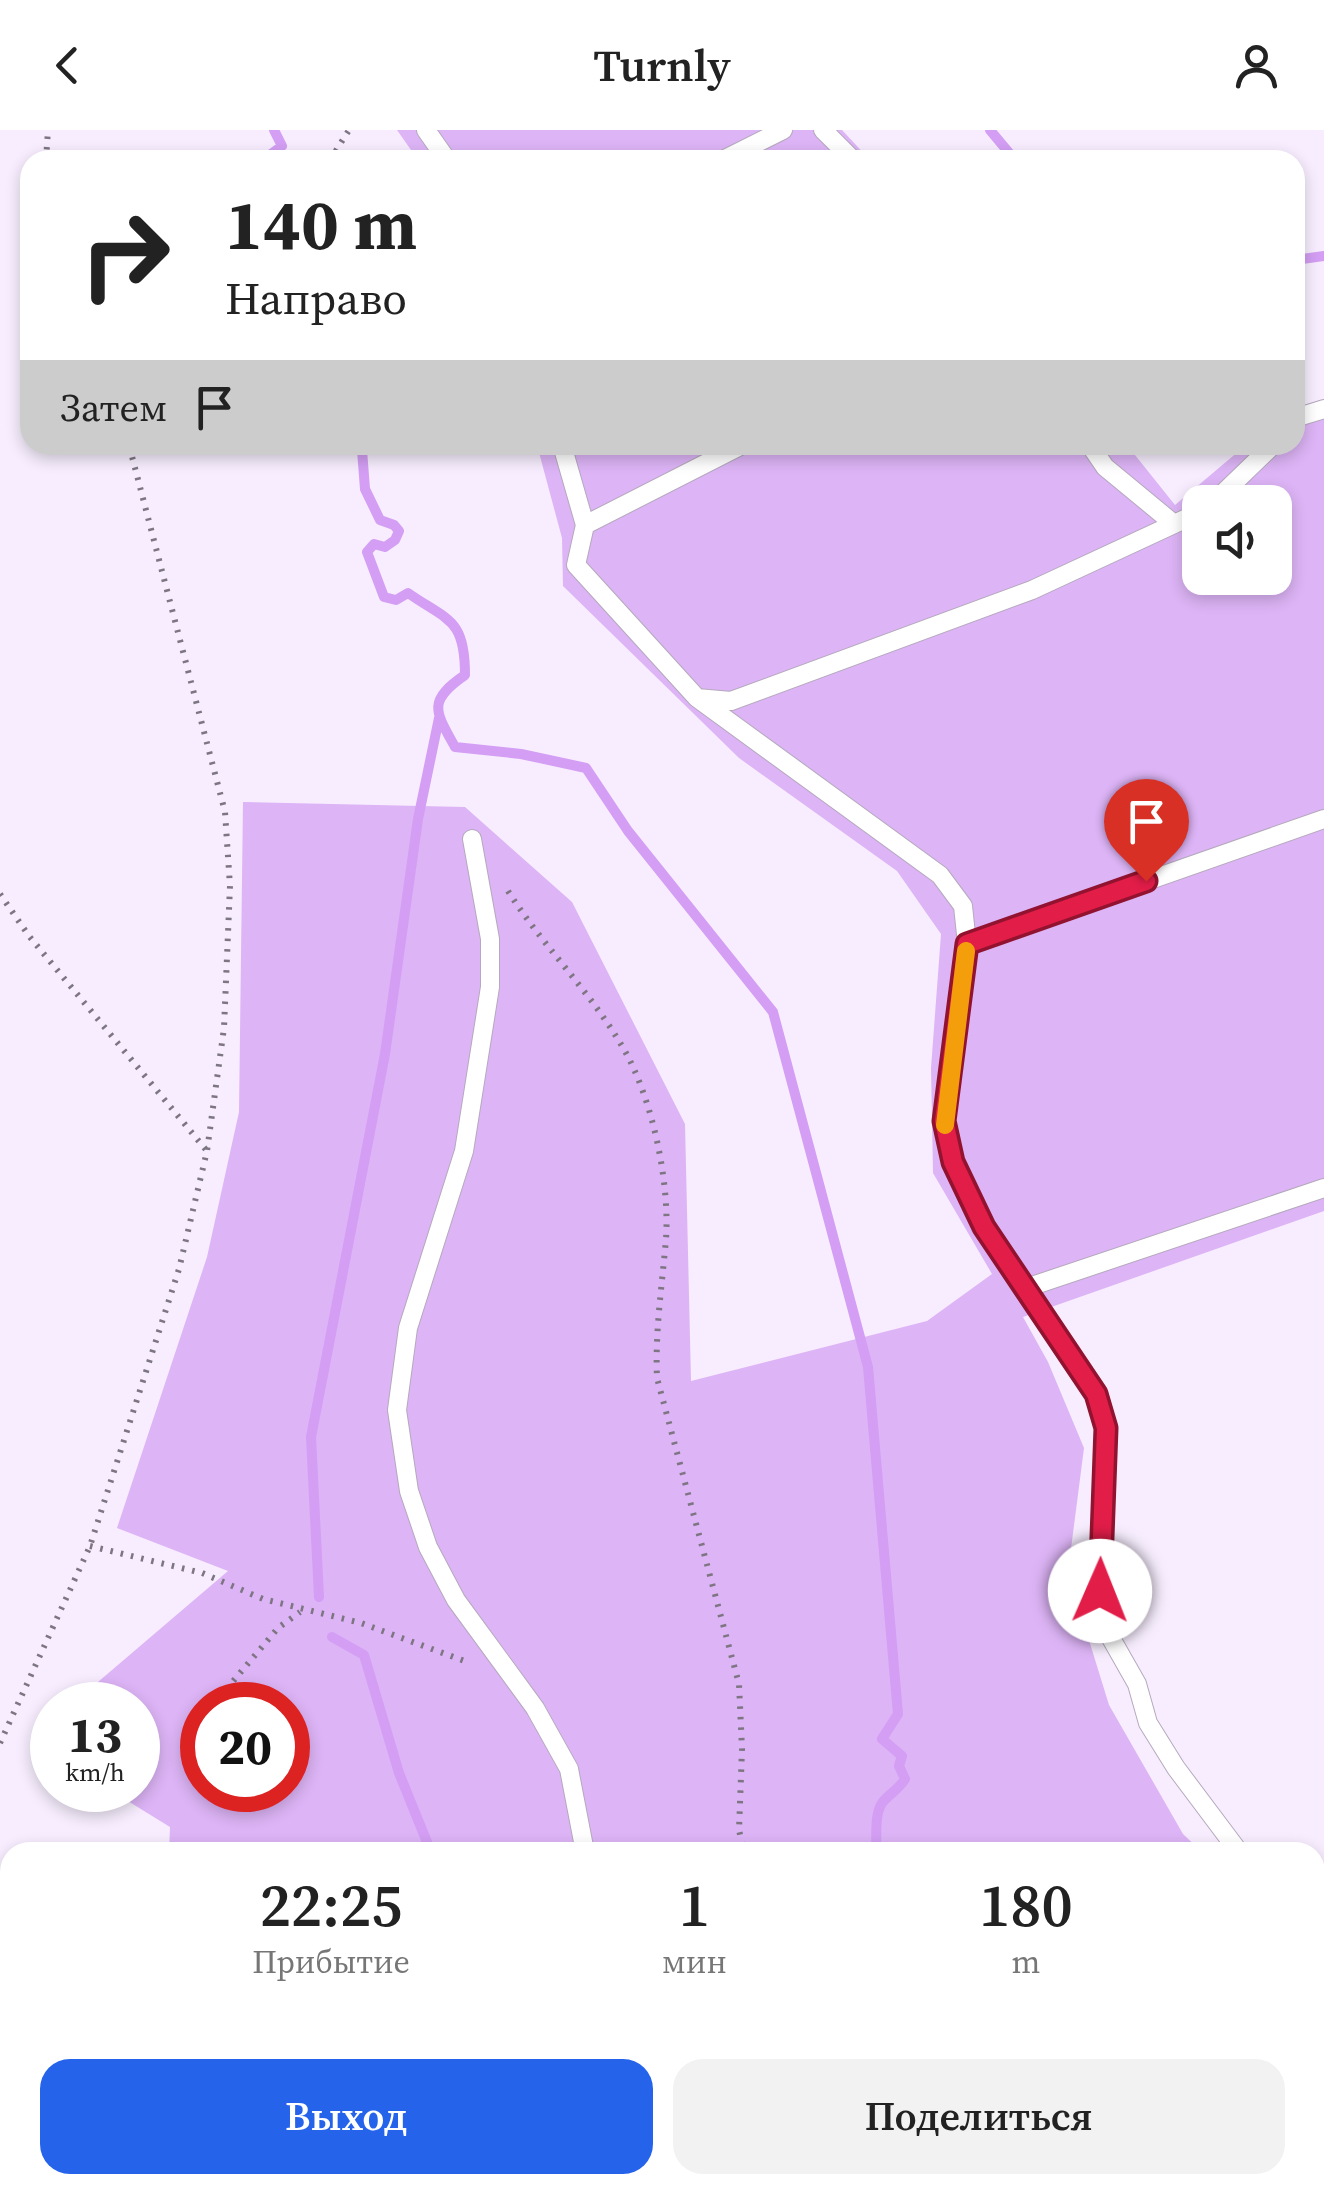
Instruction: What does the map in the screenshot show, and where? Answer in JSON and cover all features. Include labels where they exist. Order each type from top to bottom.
[{"type":"lane","points":[[743,150],[783,130]]},
{"type":"lane","points":[[823,130],[843,150]]},
{"type":"lane","points":[[565,455],[585,526],[576,565],[697,698],[940,875],[962,906],[967,944],[944,1121],[953,1162],[984,1227],[1096,1394],[1106,1428],[1099,1617],[1137,1684],[1148,1723],[1230,1842]]},
{"type":"lane","points":[[585,526],[723,455]]},
{"type":"lane","points":[[1097,455],[1105,467],[1174,524]]},
{"type":"lane","points":[[1232,485],[1263,455]]},
{"type":"lane","points":[[697,698],[731,702],[1032,590],[1182,520]]},
{"type":"lane","points":[[967,944],[1324,818]]},
{"type":"lane","points":[[472,839],[490,939],[490,986],[464,1151],[408,1328],[397,1410],[409,1491],[428,1547],[456,1600],[517,1682],[570,1769],[583,1842]]},
{"type":"lane","points":[[1026,1288],[1324,1188]]},
{"type":"path","points":[[0,1742],[90,1546],[179,1269],[208,1152],[224,1028],[230,886],[225,812],[132,455]]},
{"type":"path","points":[[504,884],[529,924],[580,985],[624,1048],[652,1123],[664,1192],[666,1237],[655,1328],[657,1378],[739,1684],[742,1842]]},
{"type":"path","points":[[0,894],[29,936],[208,1152]]},
{"type":"path","points":[[90,1546],[202,1573],[301,1611],[361,1623],[517,1682]]},
{"type":"path","points":[[232,1682],[278,1628],[301,1611]]},
{"type":"shaded area","points":[[397,130],[842,130],[861,150],[411,150]]},
{"type":"shaded area","points":[[1324,399],[1324,1211],[1023,1317],[1048,1362],[1084,1448],[1068,1572],[1109,1705],[1183,1834],[1191,1842],[169,1842],[170,1827],[146,1812],[160,1812],[160,1682],[98,1682],[228,1571],[117,1528],[207,1257],[239,1112],[243,802],[465,807],[572,902],[685,1124],[691,1381],[927,1321],[992,1274],[933,1173],[931,1068],[941,934],[897,871],[739,758],[563,586],[562,538],[540,455],[1135,455],[1175,505],[1182,499],[1182,595],[1292,595],[1292,485],[1199,485],[1234,455],[1305,455],[1305,405]]},
{"type":"waterway","points":[[274,130],[282,146],[277,150]]},
{"type":"waterway","points":[[990,130],[1007,150]]},
{"type":"waterway","points":[[1305,259],[1324,256]]},
{"type":"waterway","points":[[362,455],[365,489],[380,520],[399,531],[385,547],[374,544],[367,552],[384,597],[396,600],[408,593],[452,623],[462,642],[465,675],[445,692],[438,707],[455,747],[521,754],[586,768],[628,831],[773,1012],[868,1367],[898,1714],[882,1739],[902,1756],[899,1766],[905,1779],[879,1808],[876,1842]]},
{"type":"waterway","points":[[319,1597],[311,1437],[385,1054],[418,819],[439,718]]},
{"type":"waterway","points":[[332,1637],[364,1655],[399,1773],[427,1842]]},
{"type":"slow traffic","points":[[945,1125],[966,951]]},
{"type":"route","points":[[1100,1591],[1106,1428],[1096,1394],[984,1227],[953,1162],[944,1121],[967,944],[1146,881]]}]
